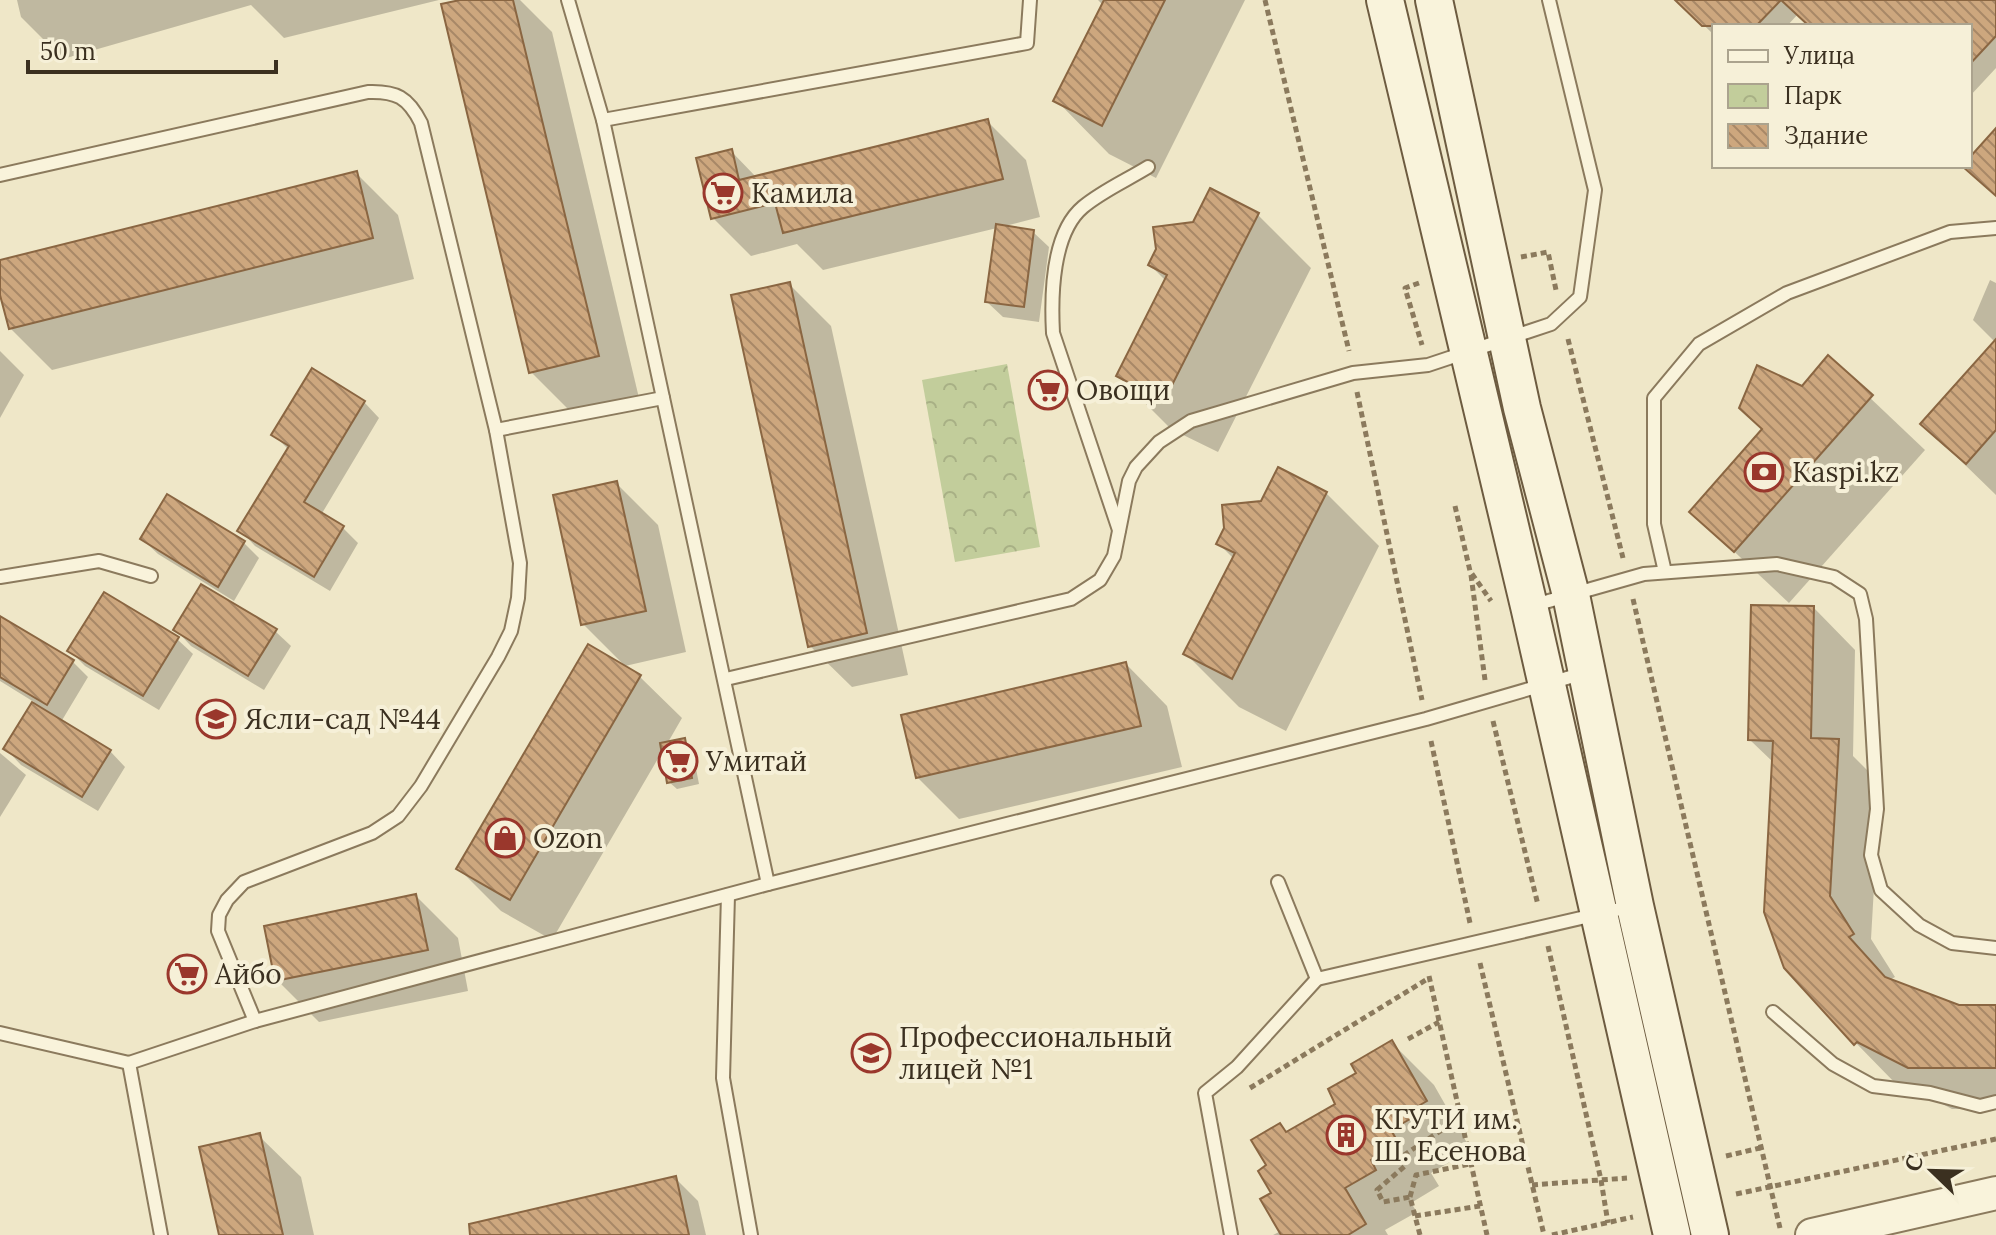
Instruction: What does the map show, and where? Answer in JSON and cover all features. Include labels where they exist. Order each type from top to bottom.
[{"type":"main road","points":[[1385,0],[1529,606],[1670,1222]]},
{"type":"main road","points":[[1434,0],[1522,408],[1571,595],[1635,906],[1706,1218]]},
{"type":"street","points":[[1812,1235],[1996,1193]]},
{"type":"lane","points":[[568,0],[603,120],[768,884]]},
{"type":"lane","points":[[603,120],[1027,43],[1030,0]]},
{"type":"lane","points":[[726,679],[1071,599],[1100,580],[1114,556],[1129,481],[1159,442],[1191,421],[1353,373],[1428,365],[1562,317],[1580,297],[1595,190],[1549,0]]},
{"type":"lane","points":[[0,175],[368,92],[392,91],[406,99],[421,123],[496,430],[520,563],[518,598],[511,631],[462,721],[398,816],[372,833],[244,882],[227,900],[219,915],[218,931],[255,1021]]},
{"type":"lane","points":[[1120,533],[1053,333],[1051,304],[1059,257],[1072,220],[1082,207],[1148,167]]},
{"type":"lane","points":[[1665,572],[1654,524],[1654,398],[1699,344],[1787,293],[1950,232],[1996,228]]},
{"type":"lane","points":[[496,430],[663,398]]},
{"type":"lane","points":[[0,577],[99,561],[151,576]]},
{"type":"lane","points":[[1529,606],[1628,578],[1665,572],[1777,564],[1834,577],[1860,594],[1866,619],[1877,809],[1871,855],[1881,890],[1919,925],[1952,943],[1996,948]]},
{"type":"lane","points":[[0,1033],[129,1063],[255,1021],[768,884],[1426,719],[1587,672]]},
{"type":"lane","points":[[1278,882],[1317,979]]},
{"type":"lane","points":[[728,895],[723,1078],[751,1235]]},
{"type":"lane","points":[[1231,1235],[1205,1093],[1237,1067],[1317,979],[1635,906]]},
{"type":"lane","points":[[1773,1012],[1833,1064],[1873,1086],[1930,1093],[1980,1106],[1996,1102]]},
{"type":"lane","points":[[129,1063],[161,1235]]},
{"type":"path","points":[[1265,0],[1353,373],[1475,942],[1544,1235]]},
{"type":"path","points":[[1492,263],[1548,252],[1782,1235]]},
{"type":"path","points":[[1428,365],[1405,288],[1449,271]]},
{"type":"path","points":[[1470,571],[1488,702],[1544,926],[1608,1223]]},
{"type":"path","points":[[1424,955],[1487,1235]]},
{"type":"path","points":[[1237,1067],[1250,1088],[1429,978]]},
{"type":"path","points":[[1408,1039],[1439,1022]]},
{"type":"path","points":[[1410,1197],[1383,1202],[1377,1190],[1405,1166],[1401,1157],[1460,1118]]},
{"type":"path","points":[[1706,1218],[1770,1187],[1996,1139]]},
{"type":"path","points":[[1420,1235],[1410,1197],[1416,1175],[1470,1164]]},
{"type":"path","points":[[1415,1216],[1480,1206]]},
{"type":"path","points":[[1552,1235],[1608,1223],[1670,1222]]},
{"type":"green space","points":[[1007,364],[1040,547],[955,562],[922,380]]},
{"type":"building","points":[[460,0],[513,0],[599,356],[529,373],[441,4]]},
{"type":"building","points":[[1104,0],[1165,0],[1102,126],[1053,101]]},
{"type":"building","points":[[1675,0],[1781,0],[1758,24],[1702,26]]},
{"type":"building","points":[[1781,0],[1996,0],[1996,36],[1972,62],[1972,24],[1807,24]]},
{"type":"building","points":[[988,119],[1003,179],[783,233],[775,203],[711,219],[696,158],[732,149],[739,180]]},
{"type":"building","points":[[1996,128],[1996,196],[1964,168],[1972,168],[1972,155]]},
{"type":"building","points":[[357,171],[373,238],[9,329],[0,295],[0,260]]},
{"type":"building","points":[[1210,188],[1259,213],[1164,401],[1116,376],[1167,275],[1148,265],[1156,249],[1153,227],[1193,222]]},
{"type":"building","points":[[996,224],[1034,230],[1024,307],[985,302]]},
{"type":"building","points":[[790,282],[867,633],[808,647],[731,295]]},
{"type":"building","points":[[1996,339],[1996,430],[1966,464],[1920,424]]},
{"type":"building","points":[[1828,355],[1873,395],[1734,552],[1689,512],[1762,429],[1739,408],[1757,365],[1802,386]]},
{"type":"building","points":[[312,368],[365,401],[304,502],[344,526],[314,577],[237,531],[289,446],[271,435]]},
{"type":"building","points":[[1278,467],[1327,492],[1232,679],[1183,654],[1235,553],[1216,544],[1224,528],[1222,505],[1261,501]]},
{"type":"building","points":[[617,481],[646,611],[581,625],[553,495]]},
{"type":"building","points":[[167,494],[245,541],[218,587],[140,539]]},
{"type":"building","points":[[201,584],[277,629],[248,676],[173,630]]},
{"type":"building","points":[[104,592],[179,637],[143,696],[67,651]]},
{"type":"building","points":[[1751,605],[1814,606],[1811,738],[1839,739],[1830,896],[1854,934],[1849,937],[1885,977],[1959,1005],[1996,1005],[1996,1068],[1908,1068],[1857,1042],[1854,1045],[1784,968],[1764,912],[1773,741],[1748,740]]},
{"type":"building","points":[[0,616],[74,660],[47,705],[0,677]]},
{"type":"building","points":[[588,644],[641,675],[510,900],[456,869]]},
{"type":"building","points":[[1126,662],[1141,726],[916,778],[901,715]]},
{"type":"building","points":[[32,702],[111,750],[82,797],[3,749]]},
{"type":"building","points":[[685,738],[692,778],[667,783],[660,743]]},
{"type":"building","points":[[416,894],[428,950],[275,981],[264,926]]},
{"type":"building","name":"КГУТИ им. Ш. Есенова","points":[[1392,1040],[1427,1101],[1413,1109],[1417,1115],[1391,1130],[1399,1144],[1371,1160],[1376,1170],[1345,1188],[1366,1224],[1348,1235],[1281,1235],[1260,1199],[1271,1193],[1258,1171],[1266,1165],[1251,1140],[1280,1123],[1286,1132],[1335,1104],[1328,1089],[1356,1073],[1351,1064]]},
{"type":"building","points":[[260,1133],[283,1235],[219,1235],[199,1147]]},
{"type":"building","points":[[676,1176],[689,1235],[470,1235],[469,1224]]},
{"type":"place","name":"Камила","points":[[723,193]]},
{"type":"place","name":"Овощи","points":[[1048,390]]},
{"type":"place","name":"Kaspi.kz","points":[[1764,472]]},
{"type":"place","name":"Ясли-сад №44","points":[[216,719]]},
{"type":"place","name":"Умитай","points":[[678,761]]},
{"type":"place","name":"Ozon","points":[[505,838]]},
{"type":"place","name":"Айбо","points":[[187,974]]},
{"type":"place","name":"Профессиональный лицей №1","points":[[871,1053]]},
{"type":"place","name":"КГУТИ им. Ш. Есенова","points":[[1346,1135]]}]
